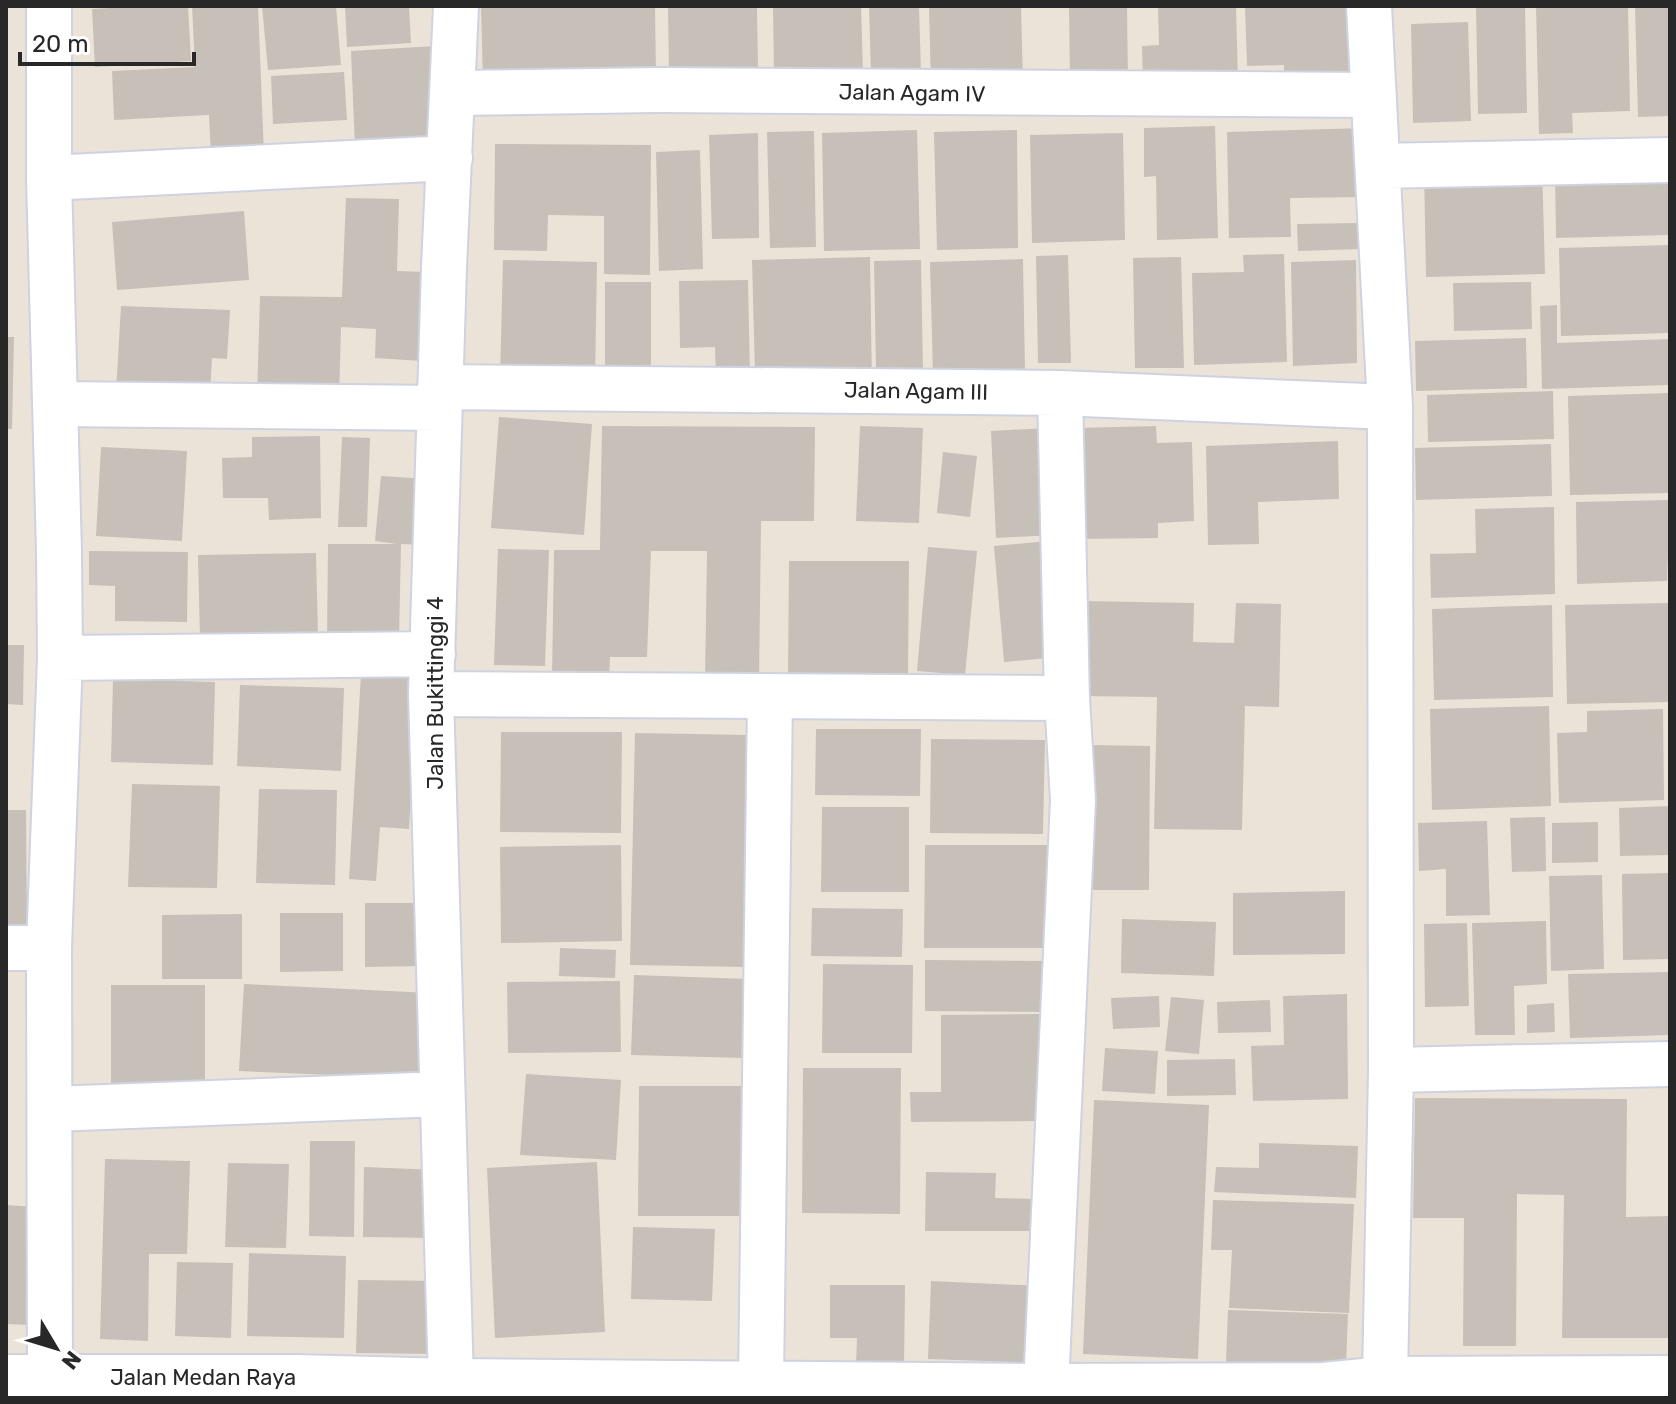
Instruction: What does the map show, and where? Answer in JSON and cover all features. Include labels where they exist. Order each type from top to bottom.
[{"type":"street","points":[[49,6],[49,178],[60,658],[49,948],[52,1109],[50,1387]]},
{"type":"street","name":"Jalan Bukittinggi 4","points":[[451,1381],[432,674],[456,6]]},
{"type":"street","points":[[1369,6],[1390,407],[1391,1070],[1385,1379]]},
{"type":"street","name":"Jalan Agam IV","points":[[453,93],[658,90],[1372,95]]},
{"type":"street","points":[[49,178],[450,158]]},
{"type":"street","points":[[1378,166],[1670,160]]},
{"type":"street","points":[[1046,1386],[1073,800],[1067,698],[1060,393]]},
{"type":"street","name":"Jalan Agam III","points":[[55,404],[1060,393],[1390,407]]},
{"type":"street","points":[[60,658],[432,674],[770,697],[1067,698]]},
{"type":"street","points":[[761,1383],[770,697]]},
{"type":"street","points":[[6,948],[49,948]]},
{"type":"street","points":[[1391,1070],[1670,1064]]},
{"type":"street","points":[[52,1109],[442,1094]]},
{"type":"street","name":"Jalan Medan Raya","points":[[6,1377],[50,1387],[352,1388],[451,1381],[1046,1386],[1323,1392],[1385,1379],[1670,1378]]},
{"type":"building","points":[[188,6],[191,61],[95,67],[92,9]]},
{"type":"building","points":[[192,6],[258,6],[264,154],[211,156],[209,115],[114,120],[112,71],[195,67]]},
{"type":"building","points":[[262,6],[336,6],[341,65],[268,70]]},
{"type":"building","points":[[345,6],[409,6],[411,43],[347,47]]},
{"type":"building","points":[[481,6],[655,6],[656,77],[483,83]]},
{"type":"building","points":[[668,6],[757,6],[758,70],[669,73]]},
{"type":"building","points":[[773,6],[861,6],[863,74],[774,78]]},
{"type":"building","points":[[869,6],[919,6],[921,74],[871,75]]},
{"type":"building","points":[[929,6],[1021,6],[1023,83],[931,86]]},
{"type":"building","points":[[1069,6],[1127,6],[1128,83],[1070,84]]},
{"type":"building","points":[[1158,6],[1236,6],[1238,81],[1143,83],[1142,46],[1159,45]]},
{"type":"building","points":[[1245,6],[1355,6],[1357,88],[1284,90],[1284,65],[1247,66]]},
{"type":"building","points":[[1476,6],[1525,6],[1527,113],[1478,114]]},
{"type":"building","points":[[1536,6],[1628,6],[1630,111],[1572,113],[1573,133],[1539,134]]},
{"type":"building","points":[[1635,6],[1670,6],[1670,116],[1638,117]]},
{"type":"building","points":[[1468,22],[1471,121],[1413,123],[1411,24]]},
{"type":"building","points":[[436,46],[442,143],[355,148],[351,51]]},
{"type":"building","points":[[344,72],[347,120],[273,124],[271,76]]},
{"type":"building","points":[[1215,126],[1218,238],[1157,240],[1156,176],[1144,177],[1144,128]]},
{"type":"building","points":[[1365,128],[1366,197],[1290,198],[1291,237],[1229,238],[1227,132]]},
{"type":"building","points":[[917,130],[920,249],[824,251],[822,133]]},
{"type":"building","points":[[1017,130],[1018,248],[937,250],[934,132]]},
{"type":"building","points":[[814,131],[816,247],[770,248],[767,132]]},
{"type":"building","points":[[758,133],[759,238],[712,239],[709,135]]},
{"type":"building","points":[[1123,133],[1125,240],[1032,243],[1030,135]]},
{"type":"building","points":[[495,144],[651,145],[650,275],[604,274],[604,216],[548,215],[547,251],[494,250]]},
{"type":"building","points":[[700,150],[703,269],[659,271],[656,152]]},
{"type":"building","points":[[1542,164],[1545,274],[1426,277],[1424,168]]},
{"type":"building","points":[[1670,168],[1670,235],[1556,238],[1555,171]]},
{"type":"building","points":[[346,198],[399,199],[397,271],[425,272],[422,361],[375,358],[376,329],[341,327],[339,398],[257,397],[260,296],[342,297]]},
{"type":"building","points":[[244,211],[249,280],[117,290],[112,222]]},
{"type":"building","points":[[1359,223],[1360,249],[1298,251],[1297,224]]},
{"type":"building","points":[[1670,245],[1670,333],[1561,336],[1559,248]]},
{"type":"building","points":[[1284,254],[1287,362],[1194,365],[1192,273],[1244,272],[1243,255]]},
{"type":"building","points":[[1068,255],[1071,363],[1038,363],[1036,256]]},
{"type":"building","points":[[870,257],[872,385],[755,373],[752,260]]},
{"type":"building","points":[[1181,257],[1184,368],[1135,368],[1133,258]]},
{"type":"building","points":[[1023,259],[1025,373],[933,375],[930,262]]},
{"type":"building","points":[[503,260],[597,262],[595,380],[500,379]]},
{"type":"building","points":[[921,260],[923,370],[876,370],[874,261]]},
{"type":"building","points":[[1356,260],[1357,363],[1293,366],[1291,262]]},
{"type":"building","points":[[748,280],[750,377],[716,378],[715,347],[680,348],[679,281]]},
{"type":"building","points":[[605,282],[651,282],[651,380],[605,380]]},
{"type":"building","points":[[1531,282],[1532,329],[1454,331],[1453,283]]},
{"type":"building","points":[[1557,305],[1557,343],[1670,339],[1670,385],[1542,389],[1540,306]]},
{"type":"building","points":[[121,306],[230,310],[227,359],[212,358],[210,396],[116,392]]},
{"type":"building","points":[[6,337],[14,337],[12,429],[6,429]]},
{"type":"building","points":[[1526,338],[1527,388],[1416,391],[1415,341]]},
{"type":"building","points":[[1553,391],[1554,439],[1428,442],[1427,395]]},
{"type":"building","points":[[1670,393],[1670,493],[1570,495],[1568,396]]},
{"type":"building","points":[[499,417],[592,424],[584,535],[491,528]]},
{"type":"building","points":[[602,426],[815,427],[814,521],[761,521],[759,684],[705,683],[707,551],[651,551],[647,657],[610,657],[609,680],[552,679],[554,550],[600,550]]},
{"type":"building","points":[[860,426],[923,428],[919,523],[856,521]]},
{"type":"building","points":[[1156,426],[1157,443],[1192,442],[1194,521],[1158,523],[1158,538],[1078,539],[1076,428]]},
{"type":"building","points":[[1049,428],[1054,535],[996,538],[991,431]]},
{"type":"building","points":[[320,436],[321,518],[269,520],[268,498],[223,498],[222,458],[252,457],[252,437]]},
{"type":"building","points":[[342,437],[370,438],[367,527],[338,527]]},
{"type":"building","points":[[1338,441],[1339,499],[1258,502],[1259,544],[1208,545],[1206,446]]},
{"type":"building","points":[[1551,444],[1552,496],[1416,500],[1415,448]]},
{"type":"building","points":[[101,447],[187,451],[182,541],[96,536]]},
{"type":"building","points":[[943,452],[977,456],[970,517],[937,513]]},
{"type":"building","points":[[381,476],[429,479],[424,545],[401,544],[399,641],[327,640],[328,544],[397,544],[375,541]]},
{"type":"building","points":[[1670,500],[1667,581],[1577,584],[1576,502]]},
{"type":"building","points":[[1554,507],[1555,594],[1431,598],[1430,554],[1476,553],[1475,509]]},
{"type":"building","points":[[1048,541],[1058,657],[1004,662],[994,546]]},
{"type":"building","points":[[928,547],[977,551],[965,675],[917,671]]},
{"type":"building","points":[[498,549],[549,550],[545,666],[494,665]]},
{"type":"building","points":[[89,551],[188,552],[187,622],[115,621],[115,586],[89,585]]},
{"type":"building","points":[[316,553],[318,636],[200,639],[198,555]]},
{"type":"building","points":[[789,561],[909,561],[908,676],[788,676]]},
{"type":"building","points":[[1082,601],[1194,603],[1193,642],[1234,643],[1236,603],[1281,604],[1279,707],[1245,706],[1242,830],[1154,829],[1157,697],[1080,696]]},
{"type":"building","points":[[1670,603],[1670,702],[1567,704],[1565,605]]},
{"type":"building","points":[[1552,605],[1553,697],[1434,700],[1432,609]]},
{"type":"building","points":[[6,645],[24,645],[23,705],[6,704]]},
{"type":"building","points":[[361,674],[418,678],[409,829],[380,827],[376,881],[349,879]]},
{"type":"building","points":[[113,679],[215,682],[213,765],[111,762]]},
{"type":"building","points":[[240,685],[344,688],[341,771],[237,766]]},
{"type":"building","points":[[1549,706],[1551,806],[1432,810],[1430,709]]},
{"type":"building","points":[[1663,709],[1664,800],[1559,803],[1557,733],[1587,732],[1587,711]]},
{"type":"building","points":[[816,729],[921,729],[920,796],[815,795]]},
{"type":"building","points":[[501,732],[622,732],[621,833],[500,832]]},
{"type":"building","points":[[635,733],[751,735],[746,967],[630,965]]},
{"type":"building","points":[[931,739],[1045,740],[1043,834],[930,833]]},
{"type":"building","points":[[1088,745],[1150,746],[1149,890],[1087,890]]},
{"type":"building","points":[[132,784],[220,786],[217,888],[128,887]]},
{"type":"building","points":[[259,789],[337,790],[335,885],[256,883]]},
{"type":"building","points":[[1670,806],[1670,855],[1620,856],[1619,808]]},
{"type":"building","points":[[822,807],[909,807],[909,892],[821,892]]},
{"type":"building","points":[[6,810],[26,810],[27,940],[6,940]]},
{"type":"building","points":[[1545,817],[1546,871],[1512,872],[1510,818]]},
{"type":"building","points":[[1487,821],[1490,915],[1446,916],[1446,869],[1419,871],[1418,823]]},
{"type":"building","points":[[1598,822],[1598,862],[1552,863],[1552,823]]},
{"type":"building","points":[[621,845],[622,941],[501,943],[500,847]]},
{"type":"building","points":[[925,845],[1055,845],[1054,948],[924,948]]},
{"type":"building","points":[[1670,873],[1670,959],[1623,960],[1622,874]]},
{"type":"building","points":[[1602,875],[1604,969],[1551,971],[1549,876]]},
{"type":"building","points":[[1345,891],[1345,954],[1233,955],[1233,893]]},
{"type":"building","points":[[365,903],[421,903],[422,966],[365,967]]},
{"type":"building","points":[[812,908],[903,909],[902,957],[811,956]]},
{"type":"building","points":[[280,913],[343,913],[343,971],[280,972]]},
{"type":"building","points":[[242,914],[242,979],[162,979],[162,915]]},
{"type":"building","points":[[1122,919],[1216,922],[1214,976],[1121,973]]},
{"type":"building","points":[[1546,921],[1547,984],[1514,986],[1515,1035],[1475,1035],[1472,923]]},
{"type":"building","points":[[1467,923],[1469,1006],[1425,1007],[1424,924]]},
{"type":"building","points":[[560,948],[616,950],[615,978],[559,976]]},
{"type":"building","points":[[925,960],[1045,961],[1044,1012],[925,1011]]},
{"type":"building","points":[[823,964],[913,965],[912,1053],[822,1053]]},
{"type":"building","points":[[1670,972],[1670,1035],[1570,1038],[1568,974]]},
{"type":"building","points":[[634,975],[748,979],[745,1058],[631,1055]]},
{"type":"building","points":[[620,981],[621,1052],[508,1053],[507,982]]},
{"type":"building","points":[[244,984],[430,993],[426,1079],[239,1071]]},
{"type":"building","points":[[111,985],[205,985],[205,1084],[111,1084]]},
{"type":"building","points":[[1347,994],[1348,1099],[1253,1101],[1251,1046],[1284,1045],[1283,996]]},
{"type":"building","points":[[1159,996],[1160,1027],[1113,1029],[1111,998]]},
{"type":"building","points":[[1171,997],[1204,1000],[1199,1054],[1165,1051]]},
{"type":"building","points":[[1270,1000],[1271,1032],[1218,1033],[1217,1002]]},
{"type":"building","points":[[1554,1003],[1555,1032],[1527,1033],[1527,1005]]},
{"type":"building","points":[[1039,1014],[1040,1121],[911,1122],[910,1092],[941,1092],[941,1015]]},
{"type":"building","points":[[1105,1048],[1158,1051],[1155,1094],[1102,1091]]},
{"type":"building","points":[[1235,1059],[1236,1095],[1167,1096],[1167,1060]]},
{"type":"building","points":[[803,1068],[901,1068],[900,1214],[802,1213]]},
{"type":"building","points":[[526,1074],[621,1080],[616,1160],[520,1155]]},
{"type":"building","points":[[639,1086],[745,1086],[744,1216],[638,1216]]},
{"type":"building","points":[[1415,1098],[1627,1099],[1626,1217],[1670,1216],[1670,1338],[1562,1338],[1564,1195],[1517,1194],[1516,1346],[1463,1346],[1464,1218],[1413,1218]]},
{"type":"building","points":[[1094,1100],[1209,1105],[1198,1359],[1083,1354]]},
{"type":"building","points":[[310,1141],[355,1141],[354,1237],[309,1236]]},
{"type":"building","points":[[1259,1143],[1358,1146],[1356,1198],[1214,1192],[1216,1167],[1259,1168]]},
{"type":"building","points":[[105,1159],[190,1161],[187,1254],[149,1254],[148,1341],[100,1339]]},
{"type":"building","points":[[597,1162],[605,1332],[495,1338],[487,1168]]},
{"type":"building","points":[[228,1163],[289,1164],[286,1248],[225,1247]]},
{"type":"building","points":[[364,1167],[438,1170],[436,1238],[363,1237]]},
{"type":"building","points":[[926,1172],[996,1173],[995,1198],[1040,1199],[1041,1231],[925,1231]]},
{"type":"building","points":[[1213,1200],[1354,1204],[1349,1313],[1229,1308],[1232,1250],[1211,1250]]},
{"type":"building","points":[[6,1205],[37,1207],[31,1325],[6,1324]]},
{"type":"building","points":[[633,1227],[715,1229],[712,1301],[631,1299]]},
{"type":"building","points":[[249,1253],[346,1256],[344,1338],[247,1336]]},
{"type":"building","points":[[177,1262],[233,1263],[231,1338],[175,1336]]},
{"type":"building","points":[[358,1280],[443,1281],[441,1354],[356,1353]]},
{"type":"building","points":[[931,1281],[1041,1286],[1038,1363],[928,1359]]},
{"type":"building","points":[[830,1285],[905,1285],[904,1366],[856,1365],[857,1338],[830,1338]]},
{"type":"building","points":[[1228,1310],[1348,1314],[1346,1366],[1226,1362]]}]
